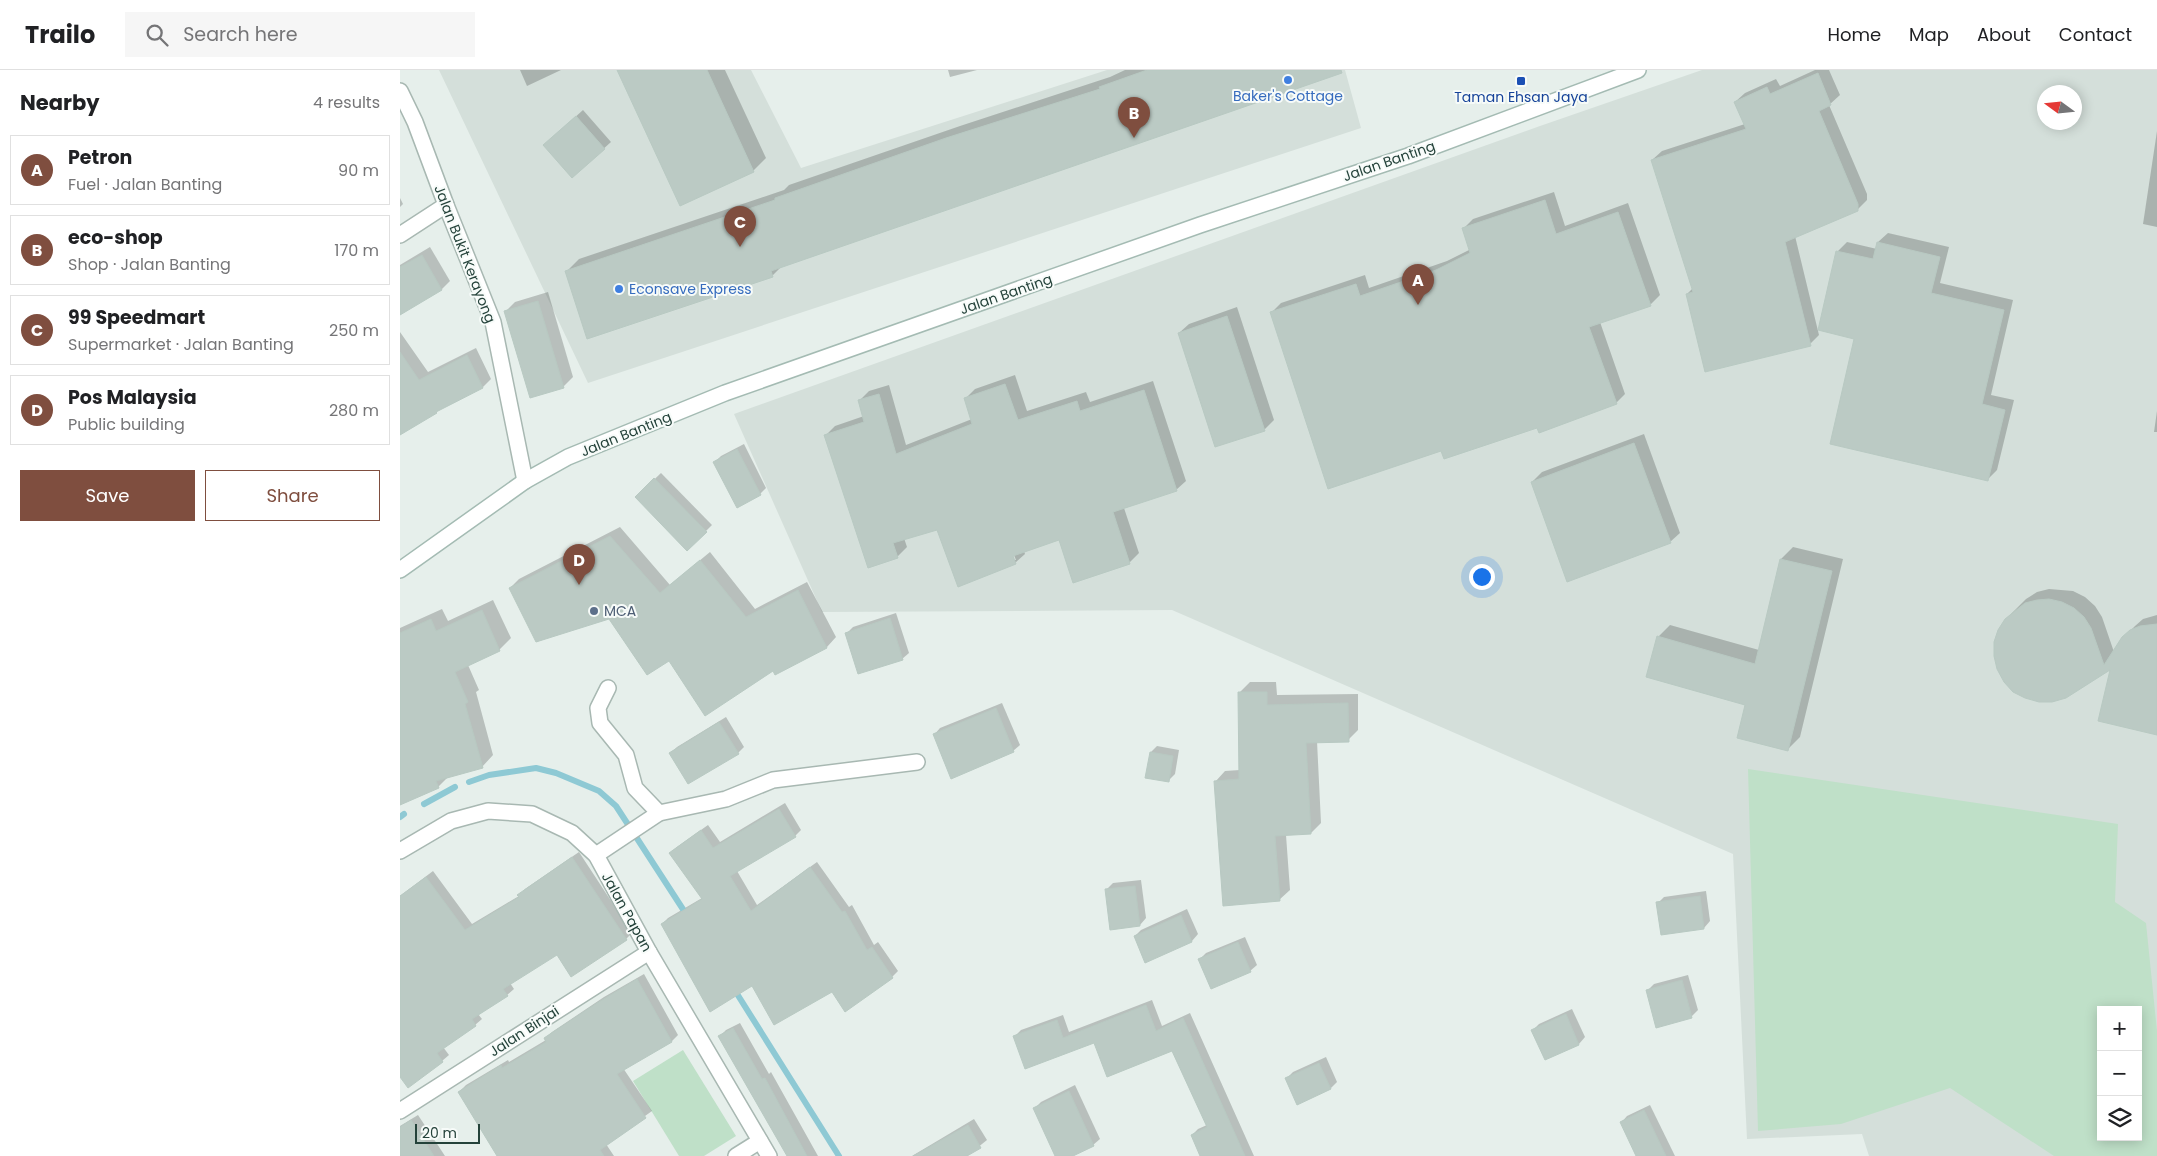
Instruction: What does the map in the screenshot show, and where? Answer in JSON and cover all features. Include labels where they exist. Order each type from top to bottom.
[{"type":"street","name":"Jalan Banting","points":[[400,570],[525,481],[568,457],[725,393],[1200,225],[1408,156],[1638,70]]},
{"type":"street","name":"Jalan Bukit Kerayong","points":[[400,90],[415,122],[493,322],[525,481]]},
{"type":"street","points":[[400,235],[446,205]]},
{"type":"street","points":[[608,688],[598,708],[600,723],[626,754],[635,788],[659,813]]},
{"type":"street","points":[[596,856],[659,813],[726,799],[774,780],[917,762]]},
{"type":"street","name":"Jalan Papan","points":[[400,851],[452,821],[488,811],[532,814],[572,833],[596,856],[649,952],[769,1156]]},
{"type":"street","name":"Jalan Binjai","points":[[400,1111],[649,952]]},
{"type":"street","points":[[736,1156],[760,1141]]},
{"type":"shaded area","points":[[439,70],[751,70],[801,168],[1107,70],[1345,70],[1361,128],[588,383]]},
{"type":"shaded area","points":[[1702,70],[2157,70],[2157,1156],[1869,1156],[1862,1134],[1747,1139],[1733,854],[1172,610],[822,612],[734,414]]},
{"type":"green space","points":[[1748,769],[2118,824],[2115,902],[2146,923],[2157,1031],[2157,1156],[2054,1156],[1950,1088],[1841,1124],[1758,1131]]},
{"type":"green space","points":[[683,1050],[736,1136],[704,1156],[679,1156],[633,1081]]},
{"type":"building","points":[[617,70],[707,70],[754,172],[680,206]]},
{"type":"building","points":[[1147,70],[1341,70],[1342,73],[771,271],[773,277],[587,339],[565,271],[775,200],[775,198],[946,138],[1100,89],[1099,87]]},
{"type":"building","points":[[1818,73],[1831,105],[1819,111],[1858,204],[1858,211],[1785,242],[1811,346],[1705,372],[1686,294],[1693,292],[1651,160],[1746,129],[1734,102],[1767,87],[1770,94]]},
{"type":"building","points":[[576,116],[605,149],[572,178],[543,145]]},
{"type":"building","points":[[1545,200],[1556,234],[1618,212],[1651,306],[1589,327],[1617,404],[1539,433],[1537,428],[1444,459],[1441,451],[1328,489],[1270,312],[1356,284],[1360,296],[1436,270],[1470,253],[1462,228]]},
{"type":"building","points":[[1877,242],[1940,257],[1931,293],[2004,310],[1982,404],[2005,410],[1988,481],[1830,444],[1854,339],[1818,330],[1836,251],[1873,259]]},
{"type":"building","points":[[422,255],[442,290],[400,315],[400,267]]},
{"type":"building","points":[[538,301],[564,388],[530,398],[504,311]]},
{"type":"building","points":[[1227,316],[1265,431],[1215,447],[1178,333]]},
{"type":"building","points":[[400,352],[419,380],[467,355],[483,388],[436,412],[400,435]]},
{"type":"building","points":[[1005,384],[1018,420],[1077,401],[1080,411],[1144,390],[1177,491],[1113,512],[1130,564],[1073,583],[1059,540],[1013,556],[1016,564],[958,587],[937,530],[893,543],[898,558],[868,568],[824,435],[864,422],[858,400],[879,394],[896,454],[972,424],[964,398]]},
{"type":"building","points":[[1634,443],[1671,543],[1567,582],[1531,482]]},
{"type":"building","points":[[737,449],[761,495],[737,508],[713,462]]},
{"type":"building","points":[[654,478],[707,532],[687,551],[635,497]]},
{"type":"building","points":[[610,536],[660,593],[700,560],[746,617],[798,590],[827,648],[775,675],[773,671],[705,716],[669,661],[647,675],[609,619],[536,642],[509,588]]},
{"type":"building","points":[[1780,559],[1832,571],[1788,751],[1737,738],[1745,705],[1646,677],[1657,636],[1755,664]]},
{"type":"building","points":[[2049,599],[2062,602],[2074,608],[2084,617],[2091,628],[2104,665],[2122,637],[2130,630],[2140,626],[2157,624],[2157,735],[2098,721],[2110,670],[2066,698],[2052,702],[2039,702],[2025,698],[2013,692],[2004,682],[1997,669],[1994,656],[1994,642],[1998,630],[2005,619],[2025,603]]},
{"type":"building","points":[[482,610],[500,651],[455,672],[468,702],[465,704],[483,768],[436,781],[439,788],[400,805],[400,633],[431,619],[436,631]]},
{"type":"building","points":[[890,618],[903,660],[858,674],[845,633]]},
{"type":"building","points":[[1238,692],[1267,692],[1267,705],[1348,703],[1349,742],[1306,743],[1311,834],[1275,836],[1280,901],[1223,906],[1214,781],[1239,779]]},
{"type":"building","points":[[996,708],[1014,752],[951,779],[933,734]]},
{"type":"building","points":[[719,722],[739,754],[688,784],[669,753]]},
{"type":"building","points":[[1150,752],[1173,756],[1169,782],[1145,778]]},
{"type":"building","points":[[779,809],[796,837],[730,876],[751,911],[810,867],[842,912],[845,911],[867,950],[872,947],[893,978],[845,1012],[832,992],[774,1025],[752,986],[710,1012],[661,924],[702,899],[669,853],[701,830],[713,848]]},
{"type":"building","points":[[572,857],[627,940],[571,977],[557,955],[503,989],[508,996],[472,1019],[476,1026],[437,1053],[443,1062],[408,1088],[400,1077],[400,896],[426,877],[465,930],[519,897],[517,895]]},
{"type":"building","points":[[1135,886],[1140,926],[1110,930],[1105,889]]},
{"type":"building","points":[[1700,896],[1704,929],[1661,935],[1656,902]]},
{"type":"building","points":[[1181,915],[1192,942],[1145,963],[1134,936]]},
{"type":"building","points":[[1238,942],[1251,972],[1211,989],[1198,959]]},
{"type":"building","points":[[637,979],[672,1042],[617,1074],[646,1118],[600,1150],[604,1156],[497,1156],[458,1092],[501,1065],[502,1068],[546,1042],[544,1038]]},
{"type":"building","points":[[1682,980],[1692,1018],[1656,1028],[1646,990]]},
{"type":"building","points":[[1146,1005],[1156,1031],[1183,1018],[1245,1156],[1200,1156],[1191,1135],[1207,1127],[1172,1051],[1107,1077],[1094,1043],[1025,1069],[1013,1036],[1057,1020],[1063,1038]]},
{"type":"building","points":[[1566,1014],[1579,1045],[1545,1060],[1531,1030]]},
{"type":"building","points":[[733,1028],[762,1079],[765,1078],[807,1156],[787,1156],[718,1036]]},
{"type":"building","points":[[1319,1063],[1331,1089],[1297,1105],[1285,1078]]},
{"type":"building","points":[[1069,1091],[1094,1146],[1073,1156],[1055,1156],[1033,1108]]},
{"type":"building","points":[[1644,1110],[1666,1156],[1636,1156],[1620,1122]]},
{"type":"building","points":[[411,1120],[434,1156],[400,1156],[400,1127]]},
{"type":"building","points":[[968,1125],[981,1148],[967,1156],[913,1156]]},
{"type":"waterway","points":[[469,782],[489,775],[536,768],[556,773],[599,791],[616,806],[688,917]]},
{"type":"waterway","points":[[424,804],[455,787]]},
{"type":"waterway","points":[[400,817],[404,814]]},
{"type":"waterway","points":[[734,989],[839,1156]]},
{"type":"place","name":"Baker's Cottage","points":[[1288,80]]},
{"type":"place","name":"Taman Ehsan Jaya","points":[[1521,81]]},
{"type":"place","name":"eco-shop","points":[[1134,138]]},
{"type":"place","name":"99 Speedmart","points":[[740,247]]},
{"type":"place","name":"Econsave Express","points":[[619,289]]},
{"type":"place","name":"Petron","points":[[1418,305]]},
{"type":"place","name":"Pos Malaysia","points":[[579,585]]},
{"type":"place","name":"MCA","points":[[594,611]]}]
